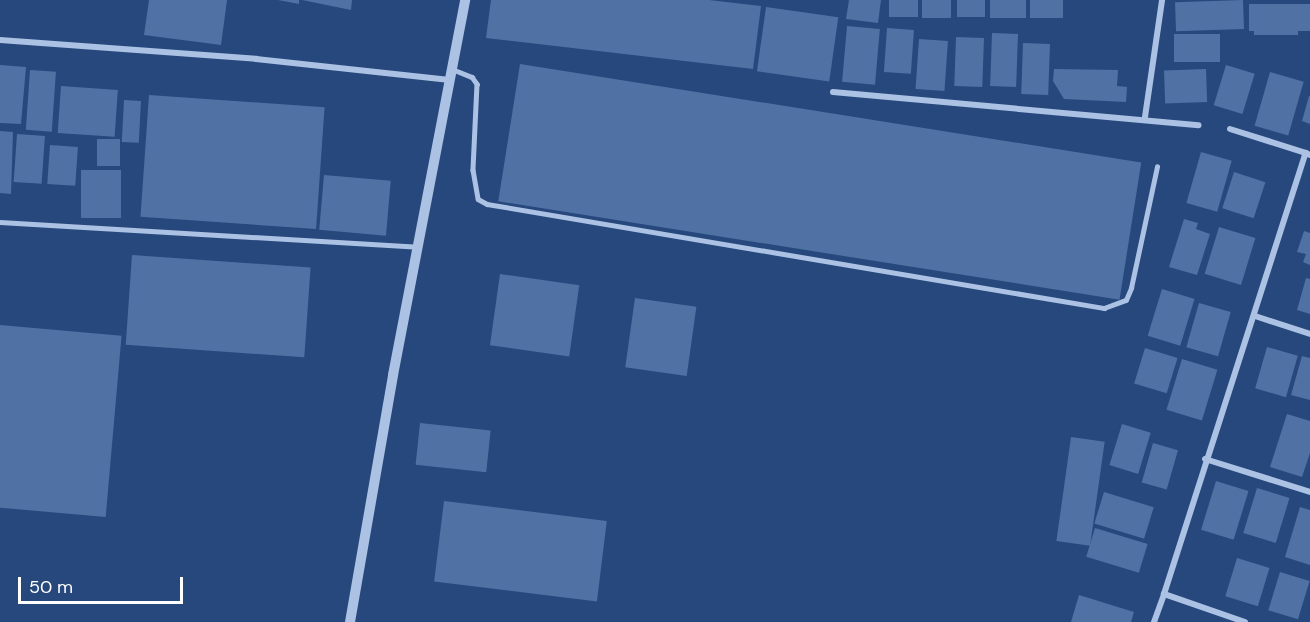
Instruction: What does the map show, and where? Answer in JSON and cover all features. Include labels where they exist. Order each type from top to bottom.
[{"type":"street","points":[[350,622],[417,247],[465,0]]},
{"type":"street","points":[[1145,117],[1162,0]]},
{"type":"street","points":[[0,40],[451,75]]},
{"type":"street","points":[[833,92],[1145,117],[1198,125]]},
{"type":"street","points":[[1154,622],[1205,459],[1308,154],[1230,129]]},
{"type":"street","points":[[1255,316],[1310,334]]},
{"type":"street","points":[[1205,459],[1310,492]]},
{"type":"street","points":[[1164,594],[1245,622]]},
{"type":"lane","points":[[451,75],[472,77],[477,84],[473,170],[478,199],[487,204],[1104,308],[1126,300],[1131,288],[1157,167]]},
{"type":"lane","points":[[0,222],[417,247]]},
{"type":"building","points":[[149,0],[227,0],[221,45],[144,35]]},
{"type":"building","points":[[278,0],[299,0],[299,4]]},
{"type":"building","points":[[302,0],[352,0],[351,10]]},
{"type":"building","points":[[491,0],[709,0],[761,6],[753,69],[486,38]]},
{"type":"building","points":[[849,0],[881,0],[878,23],[846,19]]},
{"type":"building","points":[[889,0],[918,0],[918,17],[889,17]]},
{"type":"building","points":[[922,0],[951,0],[951,18],[922,18]]},
{"type":"building","points":[[957,0],[985,0],[985,17],[957,17]]},
{"type":"building","points":[[990,0],[1026,0],[1026,18],[990,18]]},
{"type":"building","points":[[1030,0],[1063,0],[1063,18],[1030,18]]},
{"type":"building","points":[[1243,0],[1244,29],[1176,31],[1175,2]]},
{"type":"building","points":[[1249,4],[1310,4],[1310,31],[1298,31],[1298,35],[1254,35],[1254,31],[1249,31]]},
{"type":"building","points":[[766,7],[838,17],[829,82],[757,71]]},
{"type":"building","points":[[847,26],[880,29],[875,85],[842,82]]},
{"type":"building","points":[[887,28],[914,30],[911,74],[884,72]]},
{"type":"building","points":[[992,33],[1018,34],[1016,87],[990,86]]},
{"type":"building","points":[[1174,34],[1220,34],[1220,62],[1174,62]]},
{"type":"building","points":[[956,37],[984,38],[982,87],[954,86]]},
{"type":"building","points":[[919,39],[948,41],[944,91],[916,89]]},
{"type":"building","points":[[1023,43],[1050,44],[1048,95],[1021,94]]},
{"type":"building","points":[[520,64],[1141,162],[1120,300],[498,201]]},
{"type":"building","points":[[0,65],[26,67],[21,124],[0,123]]},
{"type":"building","points":[[1226,65],[1255,74],[1242,114],[1214,105]]},
{"type":"building","points":[[1054,69],[1118,70],[1117,86],[1127,87],[1126,102],[1064,99],[1053,81]]},
{"type":"building","points":[[1206,69],[1207,102],[1165,103],[1164,70]]},
{"type":"building","points":[[30,70],[56,72],[52,132],[26,130]]},
{"type":"building","points":[[1270,72],[1304,82],[1288,135],[1255,126]]},
{"type":"building","points":[[61,86],[118,90],[115,137],[58,133]]},
{"type":"building","points":[[149,95],[325,107],[316,229],[140,217]]},
{"type":"building","points":[[1310,96],[1310,124],[1302,121]]},
{"type":"building","points":[[124,100],[141,101],[139,143],[122,142]]},
{"type":"building","points":[[0,131],[13,132],[11,194],[0,193]]},
{"type":"building","points":[[17,134],[45,136],[42,184],[14,182]]},
{"type":"building","points":[[97,139],[120,139],[120,166],[97,166]]},
{"type":"building","points":[[50,145],[78,147],[75,186],[47,184]]},
{"type":"building","points":[[1201,152],[1232,161],[1217,212],[1186,203]]},
{"type":"building","points":[[81,170],[121,170],[121,218],[81,218]]},
{"type":"building","points":[[1234,172],[1265,182],[1254,218],[1222,208]]},
{"type":"building","points":[[324,175],[391,181],[386,236],[319,230]]},
{"type":"building","points":[[1184,219],[1198,223],[1196,229],[1210,234],[1197,275],[1169,267]]},
{"type":"building","points":[[1219,227],[1255,238],[1241,285],[1205,274]]},
{"type":"building","points":[[1304,231],[1310,233],[1310,265],[1303,262],[1306,254],[1297,252]]},
{"type":"building","points":[[132,255],[311,267],[304,357],[126,345]]},
{"type":"building","points":[[500,274],[579,285],[569,356],[490,345]]},
{"type":"building","points":[[1306,278],[1310,279],[1310,314],[1297,310]]},
{"type":"building","points":[[1162,289],[1195,299],[1180,346],[1148,336]]},
{"type":"building","points":[[635,298],[696,307],[687,376],[625,367]]},
{"type":"building","points":[[1199,303],[1231,312],[1218,356],[1186,347]]},
{"type":"building","points":[[0,325],[122,336],[106,517],[0,508]]},
{"type":"building","points":[[1267,347],[1298,356],[1286,397],[1255,388]]},
{"type":"building","points":[[1145,348],[1178,358],[1167,393],[1134,383]]},
{"type":"building","points":[[1302,356],[1310,358],[1310,400],[1291,395]]},
{"type":"building","points":[[1182,359],[1217,370],[1202,421],[1167,410]]},
{"type":"building","points":[[1287,414],[1310,421],[1310,453],[1302,477],[1270,467]]},
{"type":"building","points":[[420,423],[491,430],[486,472],[416,465]]},
{"type":"building","points":[[1122,424],[1151,433],[1138,474],[1109,465]]},
{"type":"building","points":[[1071,437],[1105,442],[1090,546],[1056,541]]},
{"type":"building","points":[[1153,443],[1178,450],[1167,490],[1142,482]]},
{"type":"building","points":[[1216,481],[1249,491],[1234,540],[1201,530]]},
{"type":"building","points":[[1257,488],[1290,498],[1276,543],[1243,533]]},
{"type":"building","points":[[1104,492],[1154,507],[1144,539],[1094,524]]},
{"type":"building","points":[[444,501],[607,521],[597,601],[434,581]]},
{"type":"building","points":[[1300,507],[1310,510],[1310,565],[1285,557]]},
{"type":"building","points":[[1095,528],[1148,544],[1139,573],[1086,557]]},
{"type":"building","points":[[1237,558],[1270,568],[1258,606],[1225,596]]},
{"type":"building","points":[[1280,572],[1310,581],[1298,619],[1268,610]]},
{"type":"building","points":[[1079,595],[1134,612],[1131,622],[1071,622]]}]
